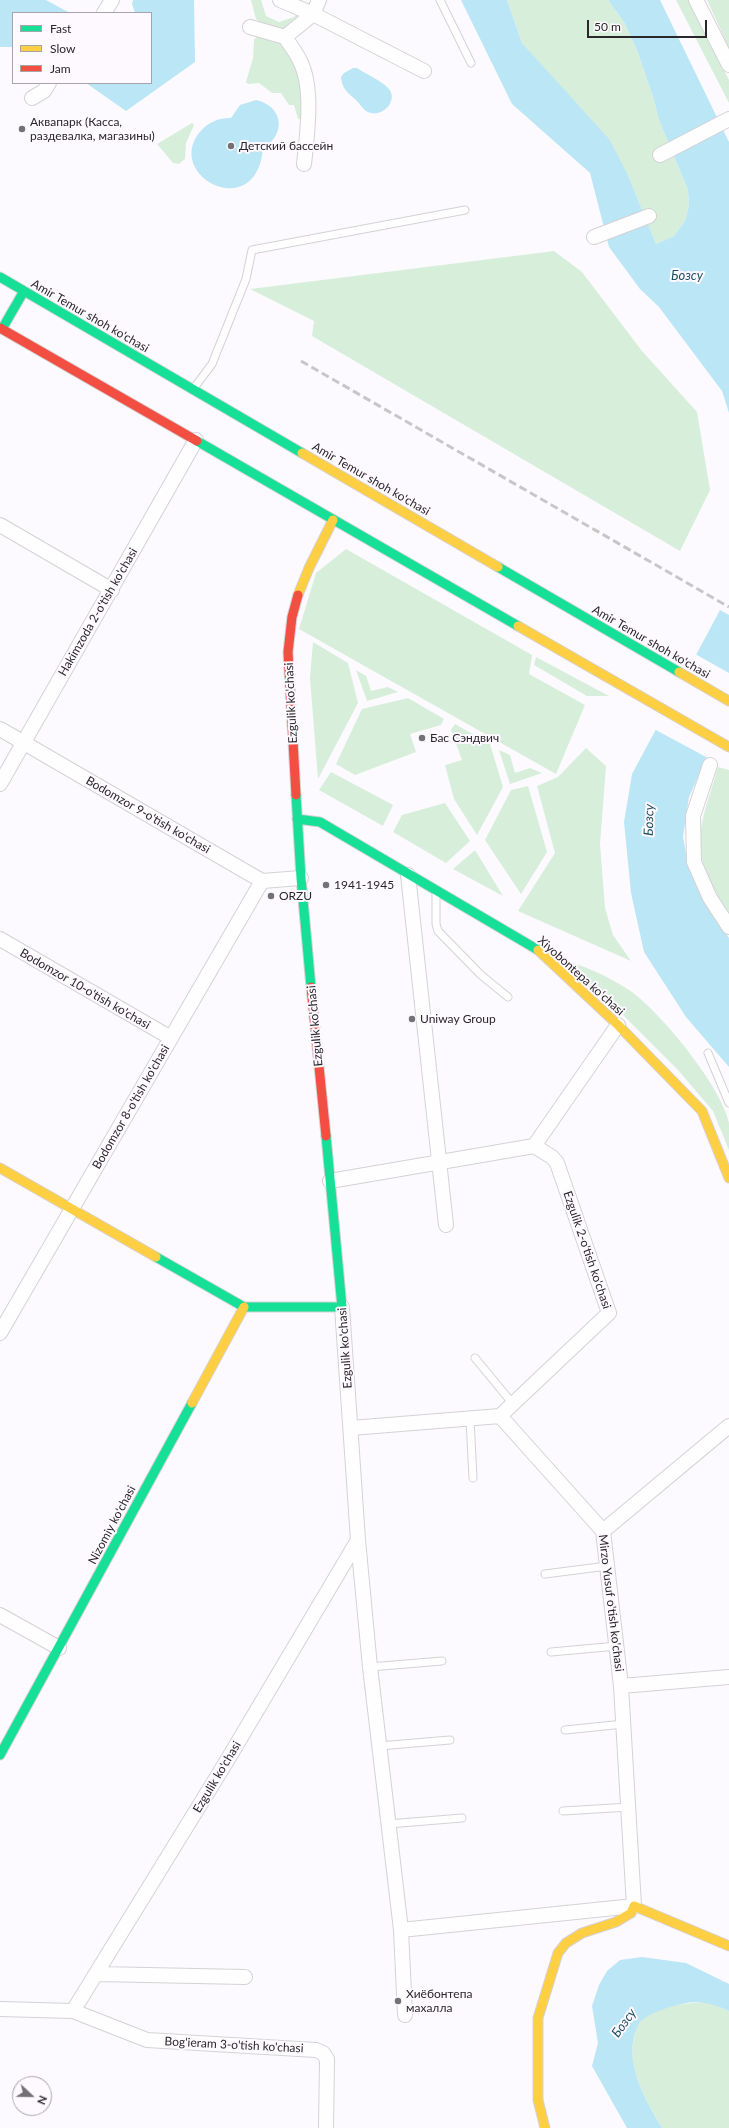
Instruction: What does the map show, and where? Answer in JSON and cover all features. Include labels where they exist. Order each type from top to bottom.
[{"type":"street","points":[[280,0],[313,14],[424,71]]},
{"type":"street","points":[[285,37],[313,14],[319,0]]},
{"type":"street","points":[[696,0],[729,65]]},
{"type":"street","points":[[250,27],[285,37],[300,61],[307,82],[307,125],[304,164]]},
{"type":"street","points":[[660,156],[728,119]]},
{"type":"street","points":[[594,237],[649,216]]},
{"type":"street","name":"Amir Temur shoh ko'chasi","points":[[0,277],[729,701]]},
{"type":"street","points":[[24,291],[1,329],[729,747]]},
{"type":"street","name":"Hakimzoda 2-o'tish ko'chasi","points":[[0,784],[112,590],[196,440]]},
{"type":"street","name":"Ezgulik ko'chasi","points":[[333,520],[301,583],[295,602],[288,636],[301,878],[342,1307],[358,1540],[370,1667],[401,1930],[405,2015]]},
{"type":"street","points":[[0,525],[112,590]]},
{"type":"street","name":"Bodomzor 9-o'tish ko'chasi","points":[[0,729],[262,881]]},
{"type":"street","points":[[710,765],[693,816],[694,862],[710,898],[729,927]]},
{"type":"street","name":"Xiyobontepa koʻchasi","points":[[297,819],[320,822],[436,892],[537,949],[618,1025],[702,1111],[729,1178]]},
{"type":"street","points":[[408,875],[446,1226]]},
{"type":"street","points":[[262,881],[301,878]]},
{"type":"street","name":"Bodomzor 8-o'tish ko'chasi","points":[[0,1333],[262,881]]},
{"type":"street","name":"Bodomzor 10-o'tish ko'chasi","points":[[0,939],[171,1038]]},
{"type":"street","points":[[330,1181],[534,1146],[618,1025]]},
{"type":"street","name":"Ezgulik 2-o'tish ko'chasi","points":[[500,1416],[609,1314],[557,1163],[534,1146]]},
{"type":"street","points":[[0,1168],[244,1307],[342,1307]]},
{"type":"street","name":"Nizomiy ko'chasi","points":[[0,1754],[60,1648],[244,1307]]},
{"type":"street","points":[[351,1428],[500,1416]]},
{"type":"street","name":"Mirzo Yusuf o'tish ko'chasi","points":[[500,1416],[603,1531],[622,1686],[634,1906]]},
{"type":"street","points":[[603,1531],[729,1426]]},
{"type":"street","name":"Ezgulik ko'chasi","points":[[73,2011],[97,1974],[358,1540]]},
{"type":"street","points":[[0,1614],[60,1648]]},
{"type":"street","points":[[622,1686],[729,1676]]},
{"type":"street","points":[[401,1930],[634,1906],[729,1946]]},
{"type":"street","points":[[545,2128],[538,2100],[538,2018],[558,1953],[566,1943],[582,1933],[616,1922],[631,1913],[634,1906]]},
{"type":"street","points":[[97,1974],[245,1977]]},
{"type":"street","points":[[0,2009],[73,2011]]},
{"type":"street","name":"Bog'ieram 3-o'tish ko'chasi","points":[[73,2011],[147,2040],[316,2050],[323,2053],[327,2059],[326,2128]]},
{"type":"lane","points":[[440,0],[471,63]]},
{"type":"lane","points":[[193,390],[212,364],[246,279],[252,250],[465,210]]},
{"type":"lane","points":[[436,892],[436,924],[438,931],[481,975],[508,997]]},
{"type":"lane","points":[[708,1053],[729,1103]]},
{"type":"lane","points":[[474,1358],[512,1404]]},
{"type":"lane","points":[[470,1419],[473,1478]]},
{"type":"lane","points":[[545,1574],[607,1566]]},
{"type":"lane","points":[[552,1652],[617,1646]]},
{"type":"lane","points":[[370,1667],[442,1661]]},
{"type":"lane","points":[[565,1730],[624,1724]]},
{"type":"lane","points":[[379,1746],[450,1740]]},
{"type":"lane","points":[[563,1811],[629,1807]]},
{"type":"lane","points":[[388,1824],[462,1818]]},
{"type":"green space","points":[[251,0],[261,0],[266,16],[279,22],[294,17],[297,12],[306,14],[292,27],[280,29],[261,23],[256,19]]},
{"type":"green space","points":[[507,0],[608,0],[624,22],[637,50],[654,100],[659,120],[688,190],[689,206],[685,221],[674,236],[656,244],[628,175],[564,91],[522,43]]},
{"type":"green space","points":[[676,0],[688,0],[729,80],[729,103]]},
{"type":"green space","points":[[707,0],[729,0],[729,48]]},
{"type":"green space","points":[[258,35],[286,43],[300,71],[303,119],[298,119],[294,105],[289,105],[281,93],[272,93],[259,83],[248,84],[246,82],[253,58],[254,40]]},
{"type":"green space","points":[[192,123],[194,125],[186,143],[185,159],[179,164],[173,163],[157,144]]},
{"type":"green space","points":[[554,251],[582,272],[642,351],[697,412],[710,490],[680,551],[312,336],[314,321],[250,289]]},
{"type":"green space","points":[[346,549],[532,655],[529,674],[585,705],[556,774],[299,629],[316,573]]},
{"type":"green space","points":[[313,642],[348,663],[358,703],[318,779],[310,678]]},
{"type":"green space","points":[[536,657],[609,696],[587,696],[534,665]]},
{"type":"green space","points":[[356,670],[366,676],[371,691],[388,687],[398,692],[367,701]]},
{"type":"green space","points":[[408,698],[444,719],[441,725],[410,734],[416,752],[355,775],[336,764],[362,709]]},
{"type":"green space","points":[[455,724],[490,744],[503,787],[477,835],[454,799],[445,765],[462,760],[451,730]]},
{"type":"green space","points":[[586,748],[606,766],[600,844],[605,908],[613,935],[631,961],[518,911],[555,853],[537,786],[558,777]]},
{"type":"green space","points":[[499,750],[510,755],[515,773],[530,768],[542,773],[510,784]]},
{"type":"green space","points":[[718,767],[729,770],[729,914],[707,874],[700,848],[700,836],[704,813]]},
{"type":"green space","points":[[331,772],[393,805],[383,826],[319,790]]},
{"type":"green space","points":[[528,786],[547,852],[521,894],[485,840],[511,790]]},
{"type":"green space","points":[[445,803],[470,841],[446,863],[393,832],[402,815]]},
{"type":"green space","points":[[475,850],[503,896],[453,869]]},
{"type":"green space","points":[[560,958],[596,972],[629,990],[642,1000],[672,1031],[702,1070],[715,1090],[724,1108],[729,1123],[729,1150],[713,1111],[678,1070],[602,994]]},
{"type":"green space","points":[[709,2002],[729,2011],[729,2128],[662,2128],[644,2095],[635,2070],[633,2046],[639,2022],[646,2016],[662,2008],[681,2004]]},
{"type":"water","points":[[0,0],[46,0],[68,12],[12,12],[12,47],[0,47]]},
{"type":"water","points":[[133,0],[194,0],[195,62],[126,111],[87,84],[152,84],[152,12],[135,12],[132,4]]},
{"type":"water","name":"Бозсу","points":[[461,0],[507,0],[522,43],[609,139],[628,175],[656,244],[674,236],[685,221],[689,206],[688,190],[659,120],[654,100],[637,50],[624,22],[608,0],[660,0],[729,142],[729,413],[722,391],[659,307],[640,289],[609,247],[590,173],[512,104]]},
{"type":"water","points":[[353,68],[357,68],[389,89],[392,99],[390,104],[382,111],[371,113],[366,111],[346,90],[341,77],[344,73]]},
{"type":"water","name":"Детский бассейн","points":[[256,100],[265,103],[272,108],[276,114],[279,121],[276,135],[271,142],[263,148],[257,171],[246,184],[231,188],[216,186],[203,177],[194,165],[192,149],[199,133],[214,121],[231,118],[240,105]]},
{"type":"water","name":"Бозсу","points":[[729,589],[729,709],[689,797],[683,837],[688,864],[709,907],[729,938],[729,1067],[686,1017],[644,952],[631,893],[624,822],[632,774],[719,612]]},
{"type":"water","name":"Бозсу","points":[[642,1957],[686,1963],[729,1984],[729,2011],[705,2003],[698,2002],[684,2004],[667,2008],[646,2017],[638,2025],[633,2045],[635,2070],[644,2095],[662,2128],[627,2128],[592,2066],[598,2043],[592,2006],[599,1985],[607,1971],[620,1960]]},
{"type":"pier","points":[[729,587],[729,615],[718,609]]},
{"type":"pier","points":[[695,654],[729,673],[729,714],[708,758],[654,729]]},
{"type":"railway","points":[[301,361],[729,607]]},
{"type":"traffic: fast","points":[[0,277],[302,453]]},
{"type":"traffic: fast","points":[[2,329],[24,291]]},
{"type":"traffic: fast","points":[[197,441],[518,626]]},
{"type":"traffic: fast","points":[[498,567],[679,672]]},
{"type":"traffic: fast","points":[[296,795],[301,878],[311,987]]},
{"type":"traffic: fast","points":[[297,819],[320,822],[538,950]]},
{"type":"traffic: fast","points":[[156,1257],[244,1307],[342,1307],[326,1136]]},
{"type":"traffic: fast","points":[[0,1755],[192,1403]]},
{"type":"traffic: slow","points":[[302,453],[498,567]]},
{"type":"traffic: slow","points":[[298,595],[309,568],[333,520]]},
{"type":"traffic: slow","points":[[518,626],[729,747]]},
{"type":"traffic: slow","points":[[679,672],[729,701]]},
{"type":"traffic: slow","points":[[538,950],[618,1025],[702,1111],[729,1178]]},
{"type":"traffic: slow","points":[[0,1168],[156,1257]]},
{"type":"traffic: slow","points":[[192,1403],[244,1307]]},
{"type":"traffic: slow","points":[[545,2128],[538,2100],[538,2018],[558,1953],[566,1943],[582,1933],[616,1922],[631,1913],[634,1906],[729,1946]]},
{"type":"traffic: jam","points":[[0,328],[197,441]]},
{"type":"traffic: jam","points":[[296,795],[288,652],[292,617],[298,595]]},
{"type":"traffic: jam","points":[[311,987],[326,1136]]},
{"type":"place","name":"Аквапарк (Касса, раздевалка, магазины)","points":[[22,129]]},
{"type":"place","name":"Детский бассейн","points":[[231,146]]},
{"type":"place","name":"Бас Сэндвич","points":[[422,738]]},
{"type":"place","name":"1941-1945","points":[[326,885]]},
{"type":"place","name":"ORZU","points":[[271,896]]},
{"type":"place","name":"Uniway Group","points":[[412,1019]]},
{"type":"place","name":"Хиёбонтепа махалла","points":[[398,2001]]}]
